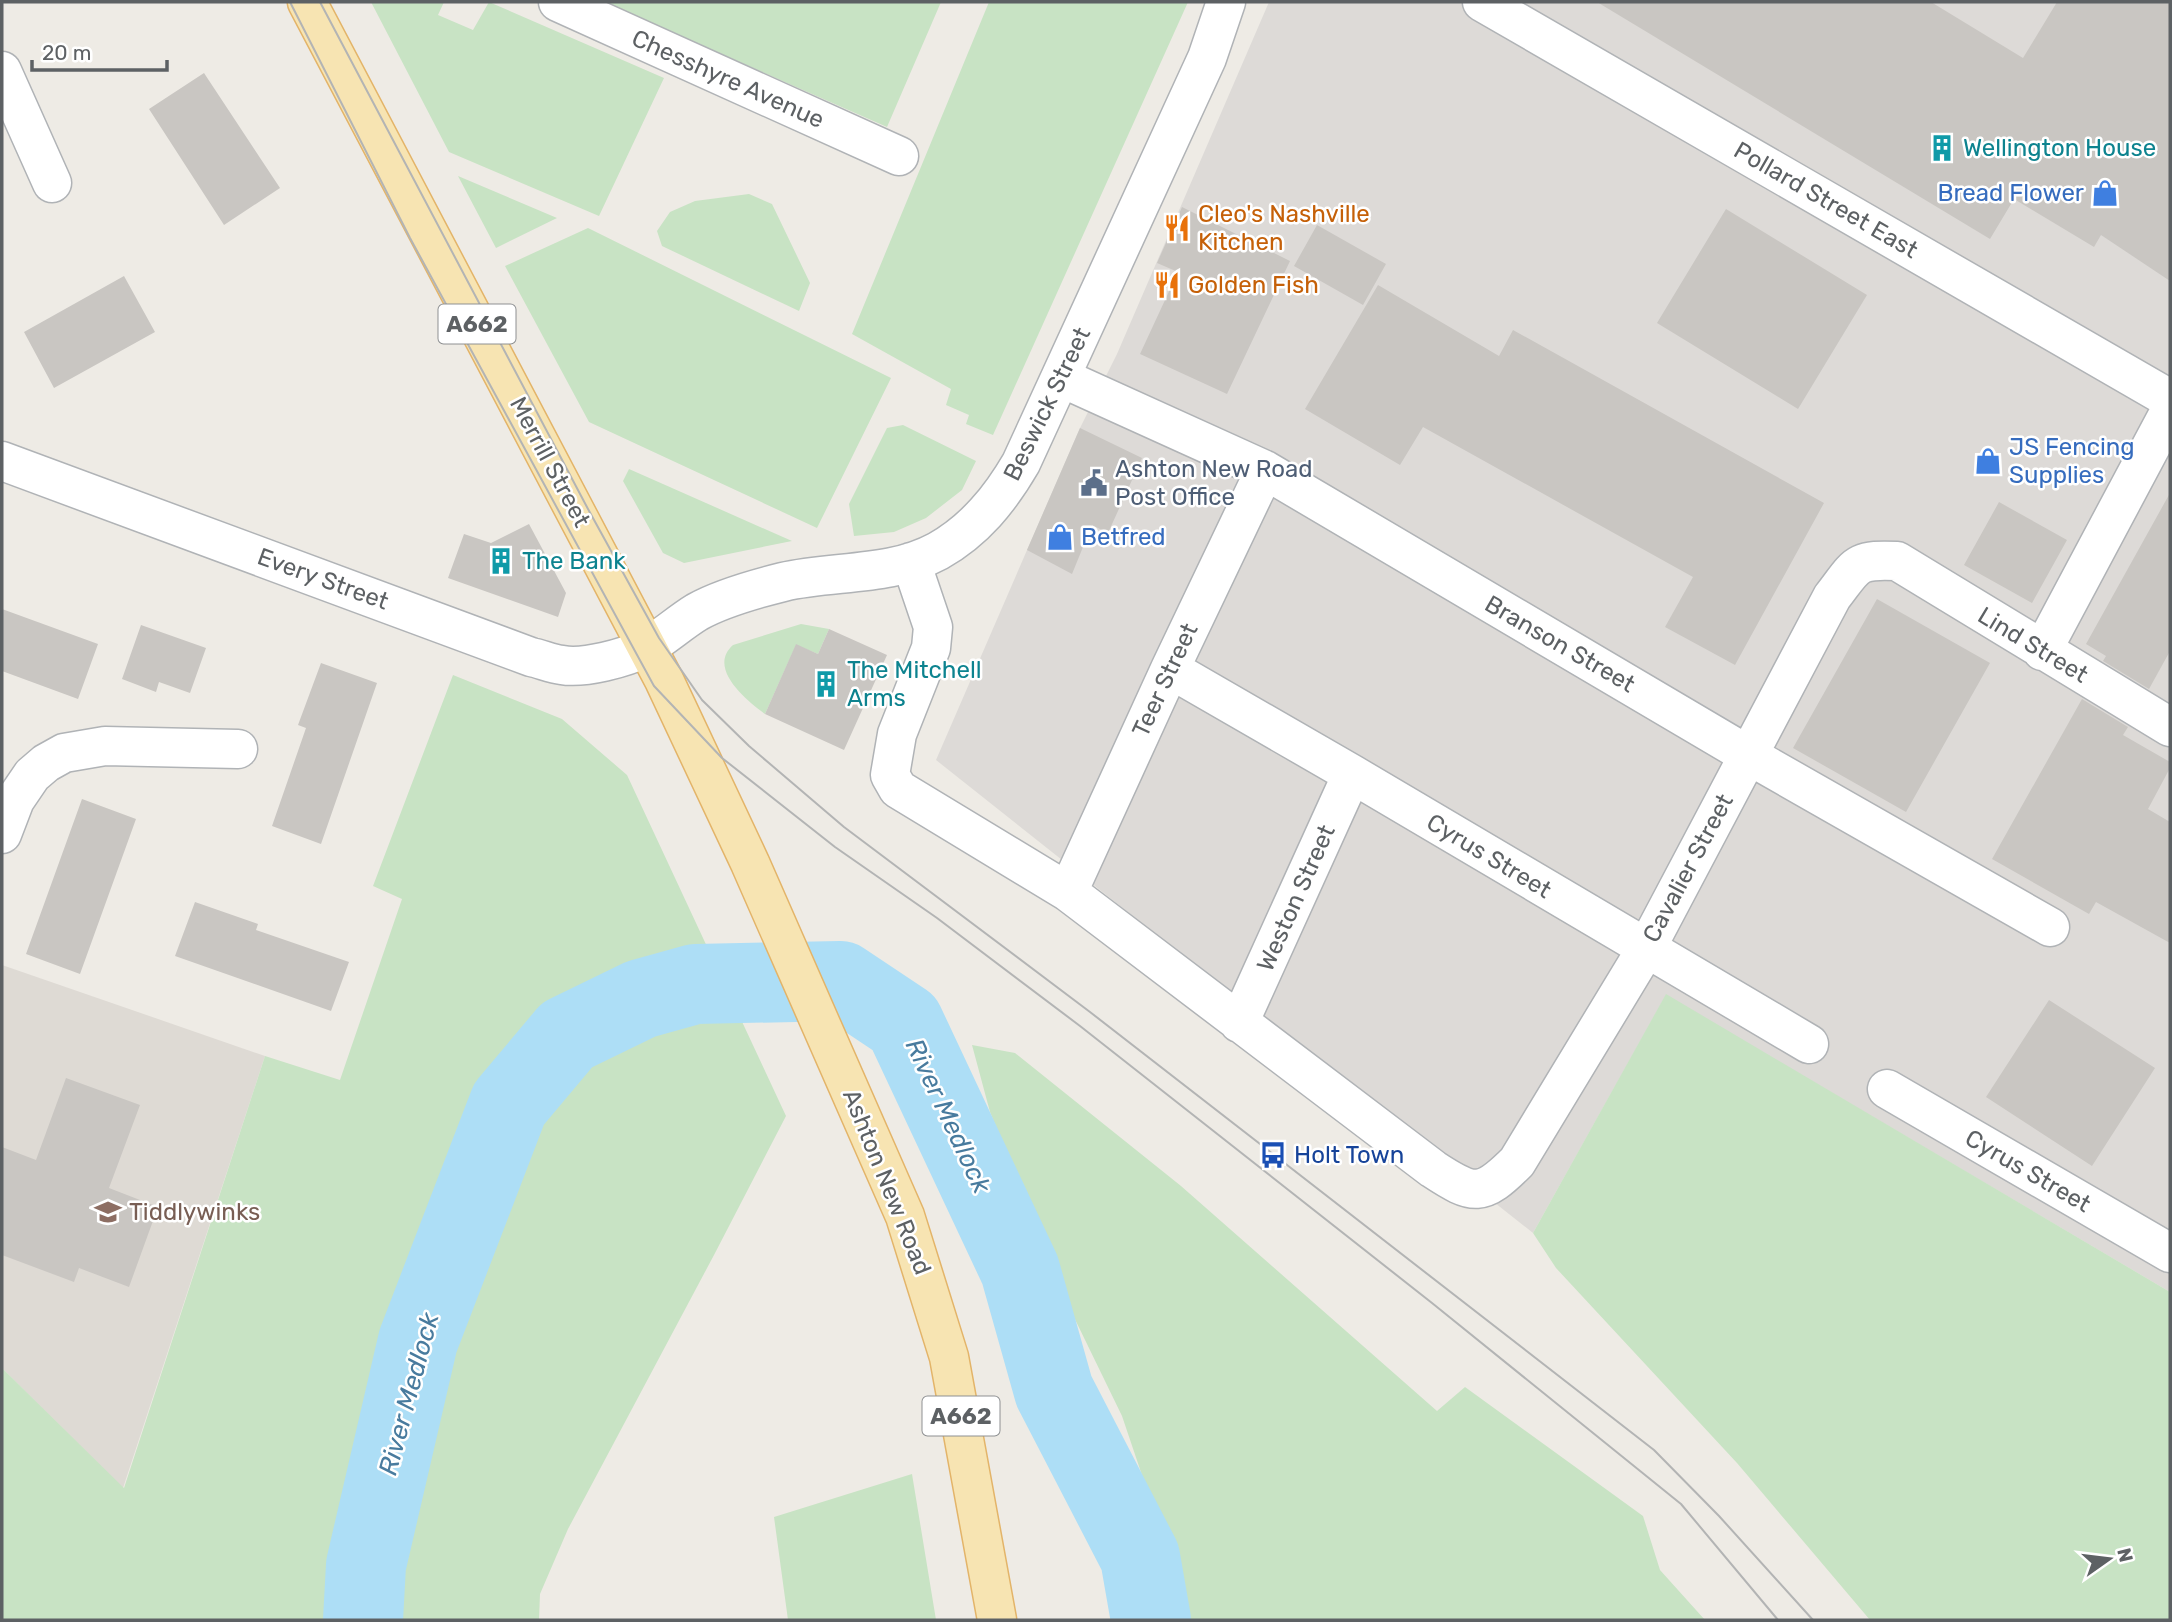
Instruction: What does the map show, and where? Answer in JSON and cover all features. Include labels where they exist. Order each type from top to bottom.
[{"type":"main road","name":"Merrill Street","points":[[306,2],[647,647],[780,929],[825,1034]]},
{"type":"main road","name":"Ashton New Road","points":[[825,1034],[905,1216],[942,1332],[966,1445],[997,1620]]},
{"type":"street","name":"Chesshyre Avenue","points":[[558,2],[899,156]]},
{"type":"street","name":"Beswick Street","points":[[647,647],[699,612],[734,597],[783,582],[882,570],[911,562],[956,540],[979,520],[1002,494],[1021,463],[1207,58],[1226,2]]},
{"type":"street","name":"Pollard Street East","points":[[1482,2],[2170,399]]},
{"type":"street","points":[[2,71],[52,183]]},
{"type":"street","name":"Branson Street","points":[[1062,377],[1265,471],[1748,755],[2050,928]]},
{"type":"street","points":[[2042,651],[2170,411]]},
{"type":"street","name":"Every Street","points":[[2,461],[553,663],[564,666],[603,662],[647,647]]},
{"type":"street","name":"Teer Street","points":[[1068,891],[1265,471]]},
{"type":"street","name":"Cavalier Street","points":[[1239,1023],[1433,1170],[1459,1186],[1478,1190],[1495,1184],[1517,1162],[1646,949],[1832,597],[1857,564],[1875,560],[1897,561]]},
{"type":"street","name":"Lind Street","points":[[1897,561],[2170,727]]},
{"type":"street","points":[[911,562],[933,627],[932,648],[897,734],[890,775],[898,789],[1068,891],[1239,1023]]},
{"type":"street","name":"Cyrus Street","points":[[1170,669],[1808,1044]]},
{"type":"street","points":[[2,834],[15,800],[32,775],[64,753],[105,746],[238,749]]},
{"type":"street","name":"Weston Street","points":[[1239,1023],[1352,774]]},
{"type":"street","name":"Cyrus Street","points":[[1886,1089],[2170,1253]]},
{"type":"shaded area","points":[[1269,2],[2170,2],[2170,1292],[1666,995],[1533,1233],[936,760],[1080,428],[1117,354]]},
{"type":"shaded area","name":"Tiddlywinks","points":[[2,965],[265,1056],[123,1488],[2,1368]]},
{"type":"green space","points":[[371,2],[444,2],[438,15],[473,30],[489,2],[664,78],[599,216],[449,152]]},
{"type":"green space","points":[[603,2],[941,2],[887,127]]},
{"type":"green space","points":[[989,2],[1188,2],[993,435],[966,424],[969,415],[946,405],[951,389],[852,334]]},
{"type":"green space","points":[[458,176],[557,218],[496,248]]},
{"type":"green space","points":[[749,194],[772,204],[810,283],[799,311],[662,246],[657,231],[670,212],[695,201]]},
{"type":"green space","points":[[588,228],[891,378],[817,528],[589,422],[505,266]]},
{"type":"green space","points":[[903,425],[976,461],[962,490],[926,518],[894,532],[854,536],[849,504],[887,428]]},
{"type":"green space","points":[[629,469],[792,541],[684,563],[663,553],[623,481]]},
{"type":"green space","points":[[801,624],[829,629],[818,654],[796,645],[765,714],[748,701],[732,683],[724,664],[726,654],[733,645]]},
{"type":"green space","points":[[453,675],[562,719],[627,775],[786,1116],[568,1529],[540,1594],[539,1620],[2,1620],[2,1368],[124,1488],[265,1056],[340,1080],[402,899],[373,886]]},
{"type":"green space","points":[[1666,994],[2170,1292],[2170,1620],[1870,1620],[1737,1463],[1556,1268],[1533,1233]]},
{"type":"green space","points":[[972,1045],[1015,1053],[1181,1186],[1437,1411],[1465,1387],[1643,1516],[1660,1570],[1705,1620],[1185,1620],[1174,1570],[1122,1416],[1070,1309],[990,1112]]},
{"type":"green space","points":[[912,1474],[936,1620],[788,1620],[774,1517]]},
{"type":"building","name":"Wellington House","points":[[1597,2],[1931,2],[2023,58],[2057,2],[2170,2],[2170,281],[2101,235],[2094,247],[2014,199],[1990,239]]},
{"type":"building","points":[[204,73],[280,188],[224,225],[149,109]]},
{"type":"building","points":[[1182,207],[1290,261],[1227,394],[1140,354],[1178,272],[1157,263]]},
{"type":"building","points":[[1726,209],[1867,295],[1798,409],[1657,323]]},
{"type":"building","points":[[1317,225],[1386,264],[1363,305],[1294,266]]},
{"type":"building","points":[[124,276],[155,332],[54,388],[24,332]]},
{"type":"building","points":[[1378,285],[1499,356],[1513,330],[1824,503],[1735,665],[1665,627],[1693,577],[1423,427],[1400,465],[1305,409]]},
{"type":"building","name":"Ashton New Road Post Office","points":[[1080,428],[1142,458],[1108,533],[1092,525],[1072,574],[1027,550]]},
{"type":"building","points":[[2170,493],[2170,651],[2149,689],[2103,661],[2106,656],[2086,644]]},
{"type":"building","points":[[1999,502],[2067,540],[2032,603],[1964,565]]},
{"type":"building","name":"The Bank","points":[[529,524],[566,593],[558,617],[448,578],[464,534],[491,543]]},
{"type":"building","points":[[1877,599],[1990,663],[1906,812],[1793,748]]},
{"type":"building","points":[[2,609],[98,644],[78,699],[2,671]]},
{"type":"building","points":[[141,625],[206,648],[190,693],[159,682],[156,692],[122,679]]},
{"type":"building","name":"The Mitchell Arms","points":[[829,629],[887,655],[844,750],[765,714],[796,644],[818,654]]},
{"type":"building","points":[[321,663],[377,683],[321,844],[272,826],[306,728],[298,725]]},
{"type":"building","points":[[2082,699],[2128,727],[2123,735],[2170,762],[2170,768],[2148,809],[2170,822],[2170,943],[2096,902],[2089,914],[1992,859]]},
{"type":"building","points":[[82,799],[136,819],[80,974],[26,954]]},
{"type":"building","points":[[195,902],[258,924],[256,930],[349,962],[331,1011],[175,956]]},
{"type":"building","points":[[2049,1000],[2155,1068],[2092,1166],[1986,1097]]},
{"type":"building","points":[[66,1078],[140,1105],[109,1188],[158,1207],[129,1287],[79,1268],[74,1282],[2,1255],[2,1147],[36,1160]]},
{"type":"waterway","name":"River Medlock","points":[[363,1620],[366,1565],[418,1341],[509,1104],[567,1035],[641,999],[695,984],[841,981],[904,1023],[1020,1270],[1054,1391],[1140,1557],[1151,1620]]},
{"type":"tram line","points":[[290,2],[410,238],[654,686],[722,758],[835,847],[937,918],[1080,1026],[1432,1303],[1681,1504],[1778,1620]]},
{"type":"tram line","points":[[320,2],[588,509],[659,638],[702,700],[749,746],[844,827],[1090,1012],[1654,1450],[1719,1516],[1813,1620]]},
{"type":"place","name":"Wellington House","points":[[1942,148]]},
{"type":"place","name":"Bread Flower","points":[[2105,193]]},
{"type":"place","name":"Cleo's Nashville Kitchen","points":[[1177,228]]},
{"type":"place","name":"Golden Fish","points":[[1167,285]]},
{"type":"place","name":"JS Fencing Supplies","points":[[1988,461]]},
{"type":"place","name":"Ashton New Road Post Office","points":[[1094,483]]},
{"type":"place","name":"Betfred","points":[[1060,537]]},
{"type":"place","name":"The Bank","points":[[501,561]]},
{"type":"place","name":"The Mitchell Arms","points":[[826,684]]},
{"type":"place","name":"Holt Town","points":[[1273,1155]]},
{"type":"place","name":"Tiddlywinks","points":[[108,1212]]}]
